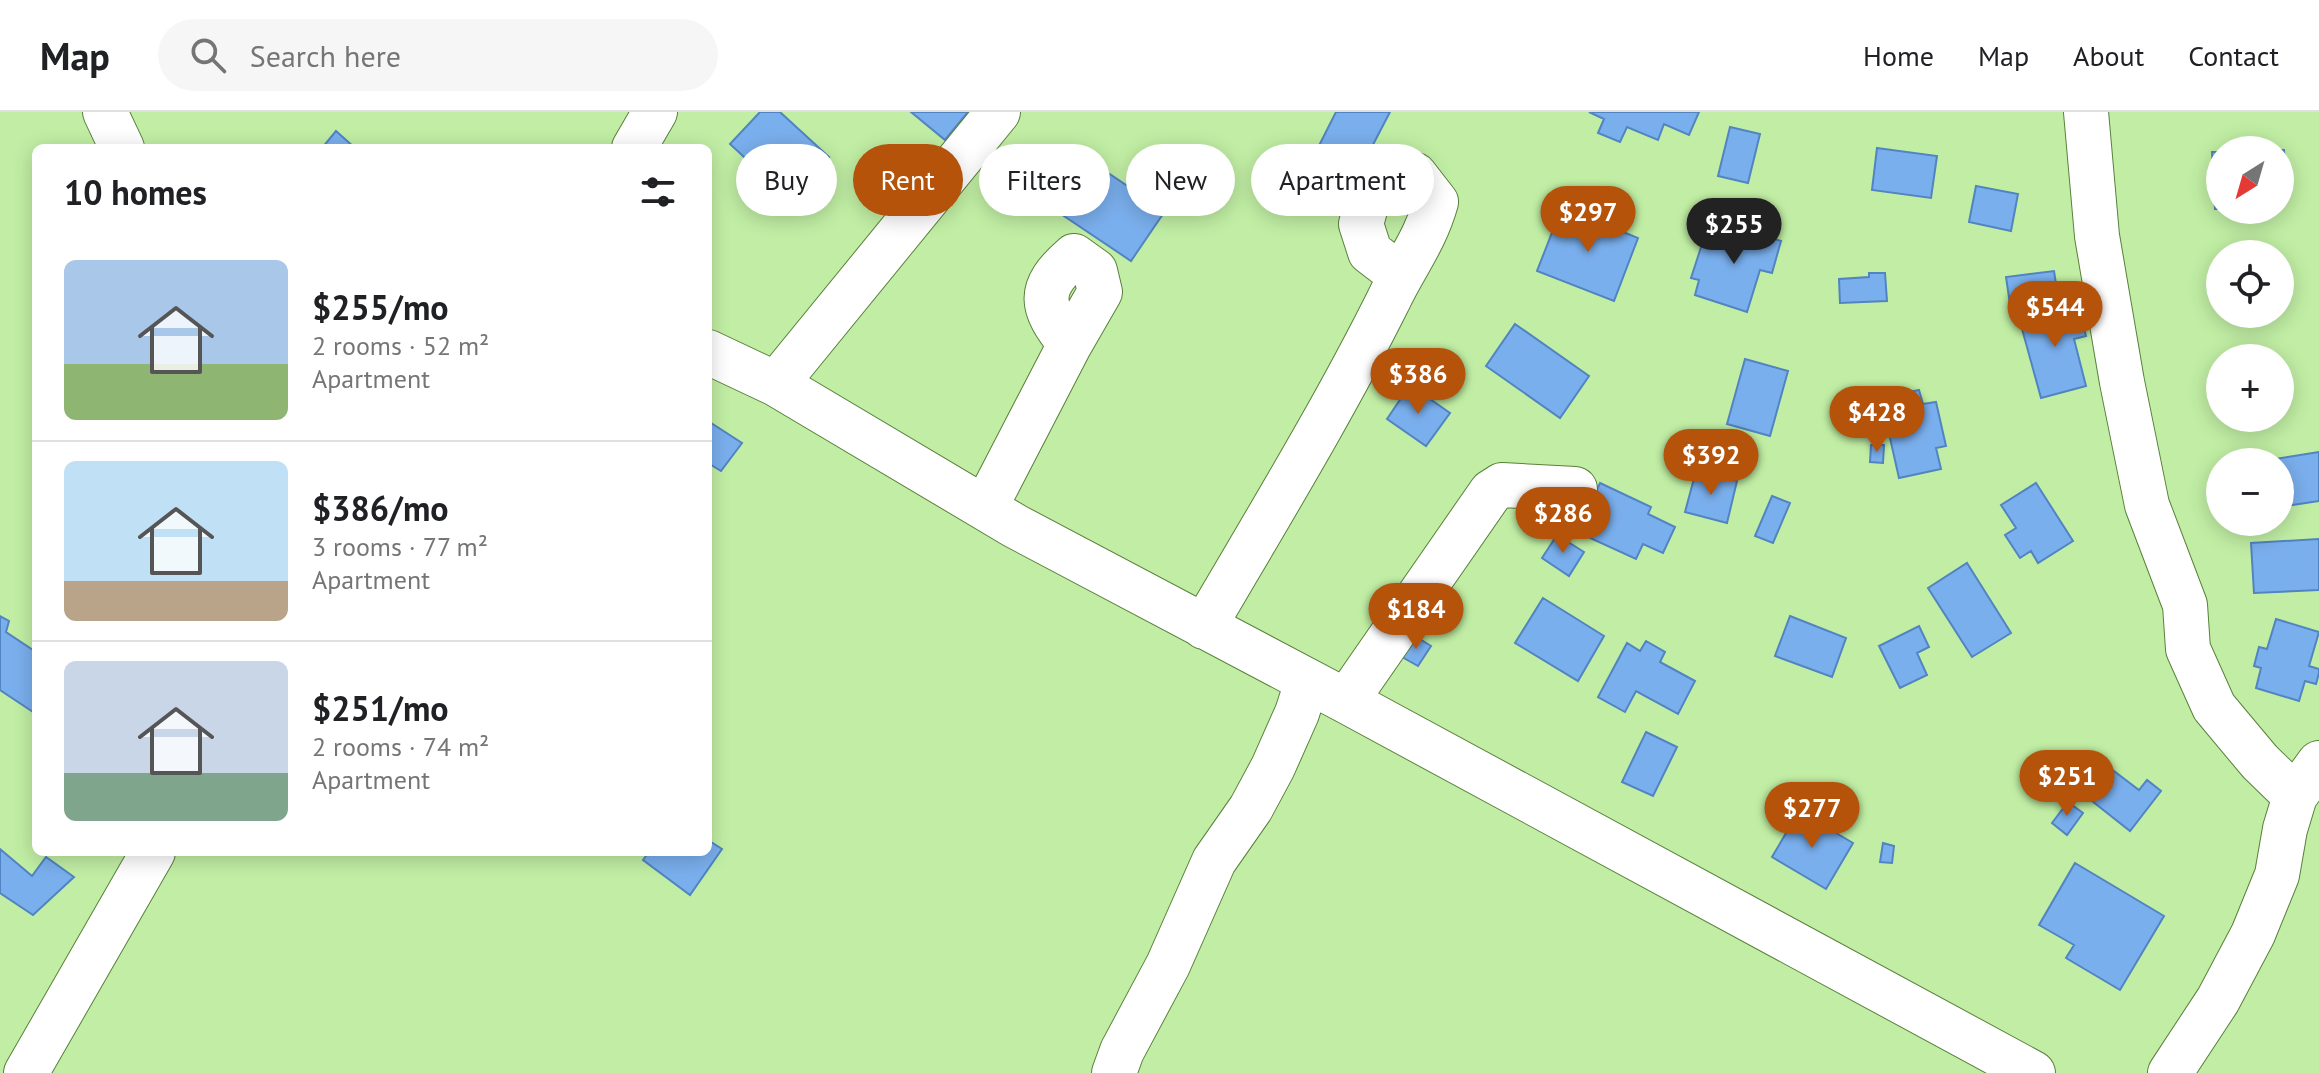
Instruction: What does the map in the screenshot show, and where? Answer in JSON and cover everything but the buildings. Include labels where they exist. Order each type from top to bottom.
[{"type":"street","points":[[105,112],[120,144]]},
{"type":"street","points":[[636,144],[655,112]]},
{"type":"street","points":[[776,384],[998,112]]},
{"type":"street","points":[[2086,112],[2097,236],[2122,382],[2147,505],[2185,605],[2188,649],[2214,707],[2260,762],[2307,780],[2285,829],[2277,875],[2253,934],[2218,1000],[2170,1073]]},
{"type":"street","points":[[1204,627],[1285,485],[1327,419],[1400,275]]},
{"type":"street","points":[[985,508],[1070,344]]},
{"type":"street","points":[[712,354],[776,384],[985,508],[2033,1073]]},
{"type":"street","points":[[1346,701],[1491,492],[1502,485],[1575,489]]},
{"type":"street","points":[[1114,1073],[1122,1051],[1168,965],[1214,861],[1251,808],[1273,767],[1307,682]]},
{"type":"street","points":[[26,1073],[151,856]]}]
